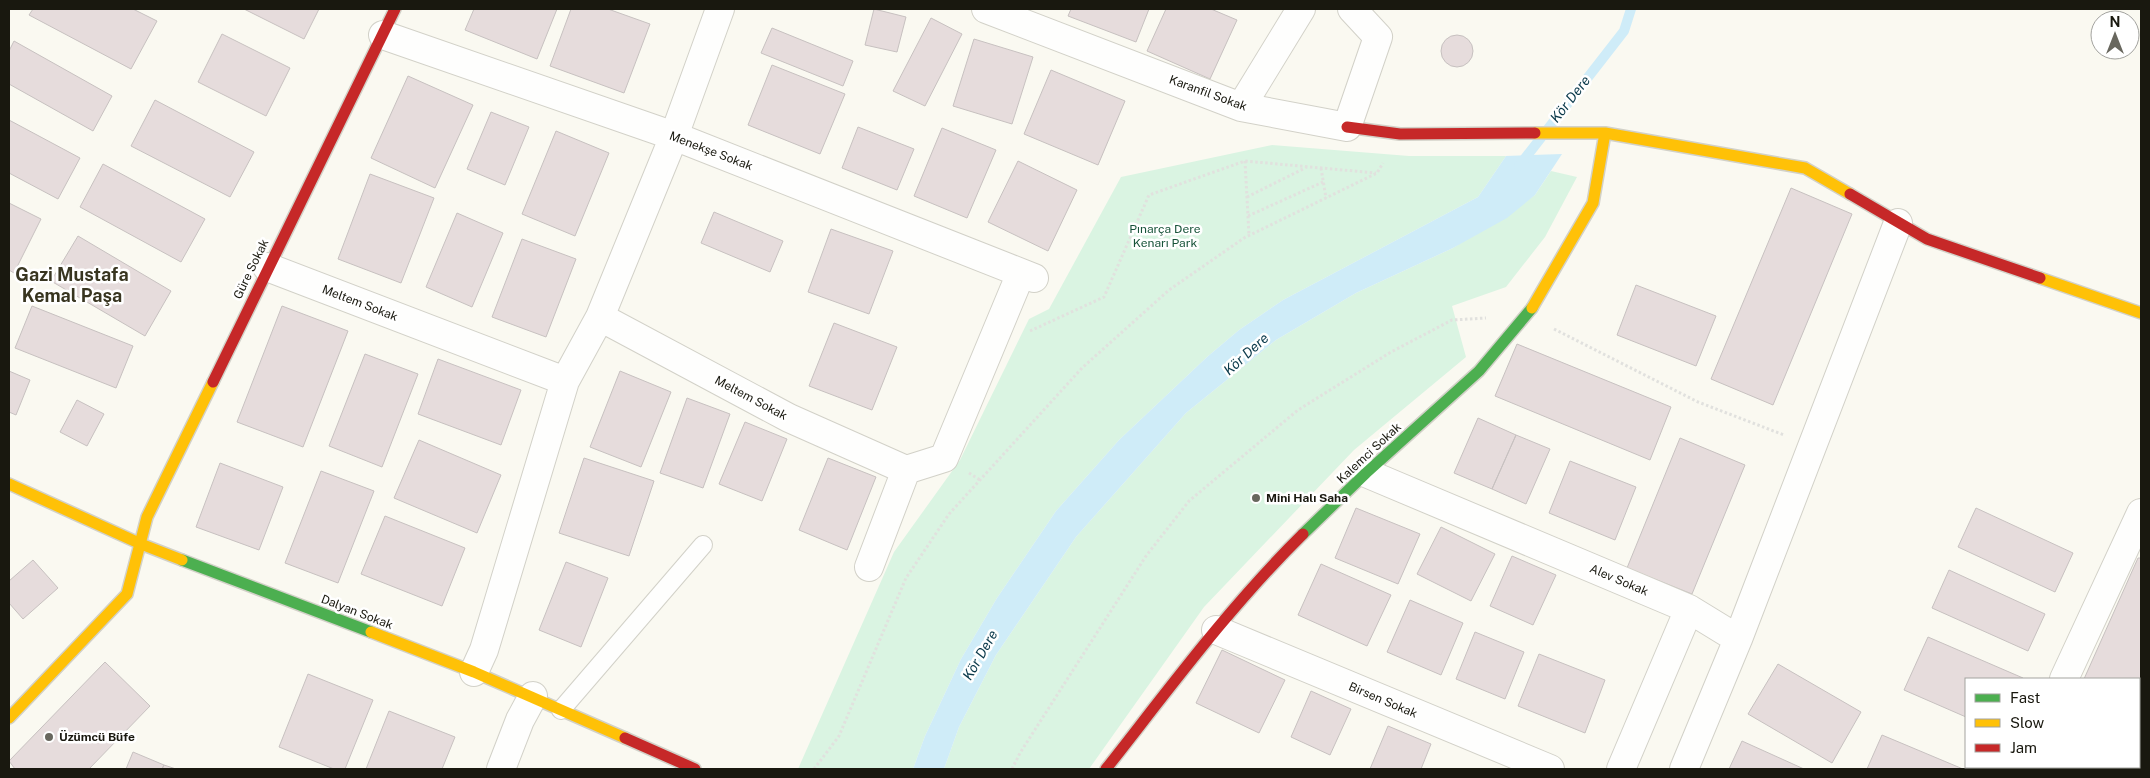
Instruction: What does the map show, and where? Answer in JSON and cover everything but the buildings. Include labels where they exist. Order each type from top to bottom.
[{"type":"street","name":"Güre Sokak","points":[[9,718],[127,594],[147,517],[267,267],[384,35],[395,9]]},
{"type":"street","points":[[474,672],[484,650],[565,381],[600,317],[674,136],[720,9]]},
{"type":"street","name":"Karanfil Sokak","points":[[986,9],[1241,107],[1347,127]]},
{"type":"street","points":[[1241,107],[1301,9]]},
{"type":"street","points":[[1352,9],[1378,37],[1347,127],[1400,134],[1464,132],[1605,133],[1805,168],[1927,239],[2141,313]]},
{"type":"street","name":"Menekşe Sokak","points":[[384,35],[674,136],[1027,275],[944,458],[906,470]]},
{"type":"street","name":"Kalemci Sokak","points":[[1106,769],[1216,630],[1272,565],[1366,473],[1479,371],[1528,316],[1593,204],[1605,133]]},
{"type":"street","points":[[1684,769],[1738,639],[1898,223]]},
{"type":"street","name":"Meltem Sokak","points":[[267,267],[565,381]]},
{"type":"street","name":"Meltem Sokak","points":[[600,317],[788,418],[906,470]]},
{"type":"street","points":[[869,567],[906,470]]},
{"type":"street","name":"Alev Sokak","points":[[1366,473],[1689,609],[1738,639]]},
{"type":"street","name":"Dalyan Sokak","points":[[9,484],[141,544],[533,696],[695,769]]},
{"type":"street","points":[[2064,678],[2141,513]]},
{"type":"street","points":[[1621,769],[1689,609]]},
{"type":"street","name":"Birsen Sokak","points":[[1216,630],[1550,769]]},
{"type":"street","points":[[501,769],[520,720],[533,696]]},
{"type":"lane","points":[[562,710],[703,545]]},
{"type":"path","points":[[814,769],[839,736],[906,578],[949,514],[980,480],[1089,362],[1169,290],[1249,236],[1377,173],[1400,134]]},
{"type":"path","points":[[1024,333],[1104,297],[1149,195],[1245,161],[1377,173]]},
{"type":"path","points":[[1245,161],[1249,236]]},
{"type":"path","points":[[1247,197],[1308,167]]},
{"type":"path","points":[[1321,168],[1326,198]]},
{"type":"path","points":[[1248,216],[1323,182]]},
{"type":"path","points":[[1012,769],[1020,753],[1092,638],[1146,556],[1189,501],[1298,410],[1391,352],[1452,320],[1528,316],[1698,402],[1812,446]]},
{"type":"path","points":[[966,471],[980,480]]},
{"type":"green space","name":"Pınarça Dere Kenarı Park","points":[[1272,145],[1409,156],[1506,156],[1478,197],[1283,300],[1239,330],[1207,357],[1119,440],[1056,511],[997,598],[961,659],[925,736],[913,769],[798,769],[894,552],[960,460],[1029,319],[1049,309],[1121,177]]},
{"type":"green space","points":[[1551,171],[1577,177],[1545,237],[1506,287],[1452,306],[1466,357],[1354,450],[1204,607],[1089,769],[944,769],[959,727],[996,655],[1076,537],[1186,413],[1276,340],[1356,293],[1453,248],[1535,195]]},
{"type":"water","points":[[1562,154],[1535,195],[1507,218],[1453,248],[1356,293],[1276,340],[1186,413],[1076,537],[996,655],[959,727],[944,769],[913,769],[925,736],[961,659],[997,598],[1056,511],[1119,440],[1207,357],[1239,330],[1283,300],[1478,197],[1506,156]]},
{"type":"waterway","name":"Kör Dere","points":[[1519,166],[1624,31],[1631,9]]},
{"type":"traffic: fast","points":[[1303,534],[1366,473],[1479,371],[1532,308]]},
{"type":"traffic: fast","points":[[182,560],[371,632]]},
{"type":"traffic: slow","points":[[1535,133],[1605,133],[1805,168],[1850,194]]},
{"type":"traffic: slow","points":[[1532,308],[1593,203],[1605,133]]},
{"type":"traffic: slow","points":[[2040,278],[2141,313]]},
{"type":"traffic: slow","points":[[9,718],[127,594],[147,517],[213,382]]},
{"type":"traffic: slow","points":[[9,484],[141,544],[182,560]]},
{"type":"traffic: slow","points":[[371,632],[474,672],[625,738]]},
{"type":"traffic: jam","points":[[213,382],[395,9]]},
{"type":"traffic: jam","points":[[1347,127],[1400,134],[1535,133]]},
{"type":"traffic: jam","points":[[1850,194],[1927,239],[2040,278]]},
{"type":"traffic: jam","points":[[1106,769],[1225,619],[1276,561],[1303,534]]},
{"type":"traffic: jam","points":[[625,738],[695,769]]},
{"type":"place","name":"Mini Halı Saha","points":[[1256,498]]},
{"type":"place","name":"Üzümcü Büfe","points":[[49,737]]},
{"type":"district","name":"Gazi Mustafa Kemal Paşa","points":[[72,285]]}]
